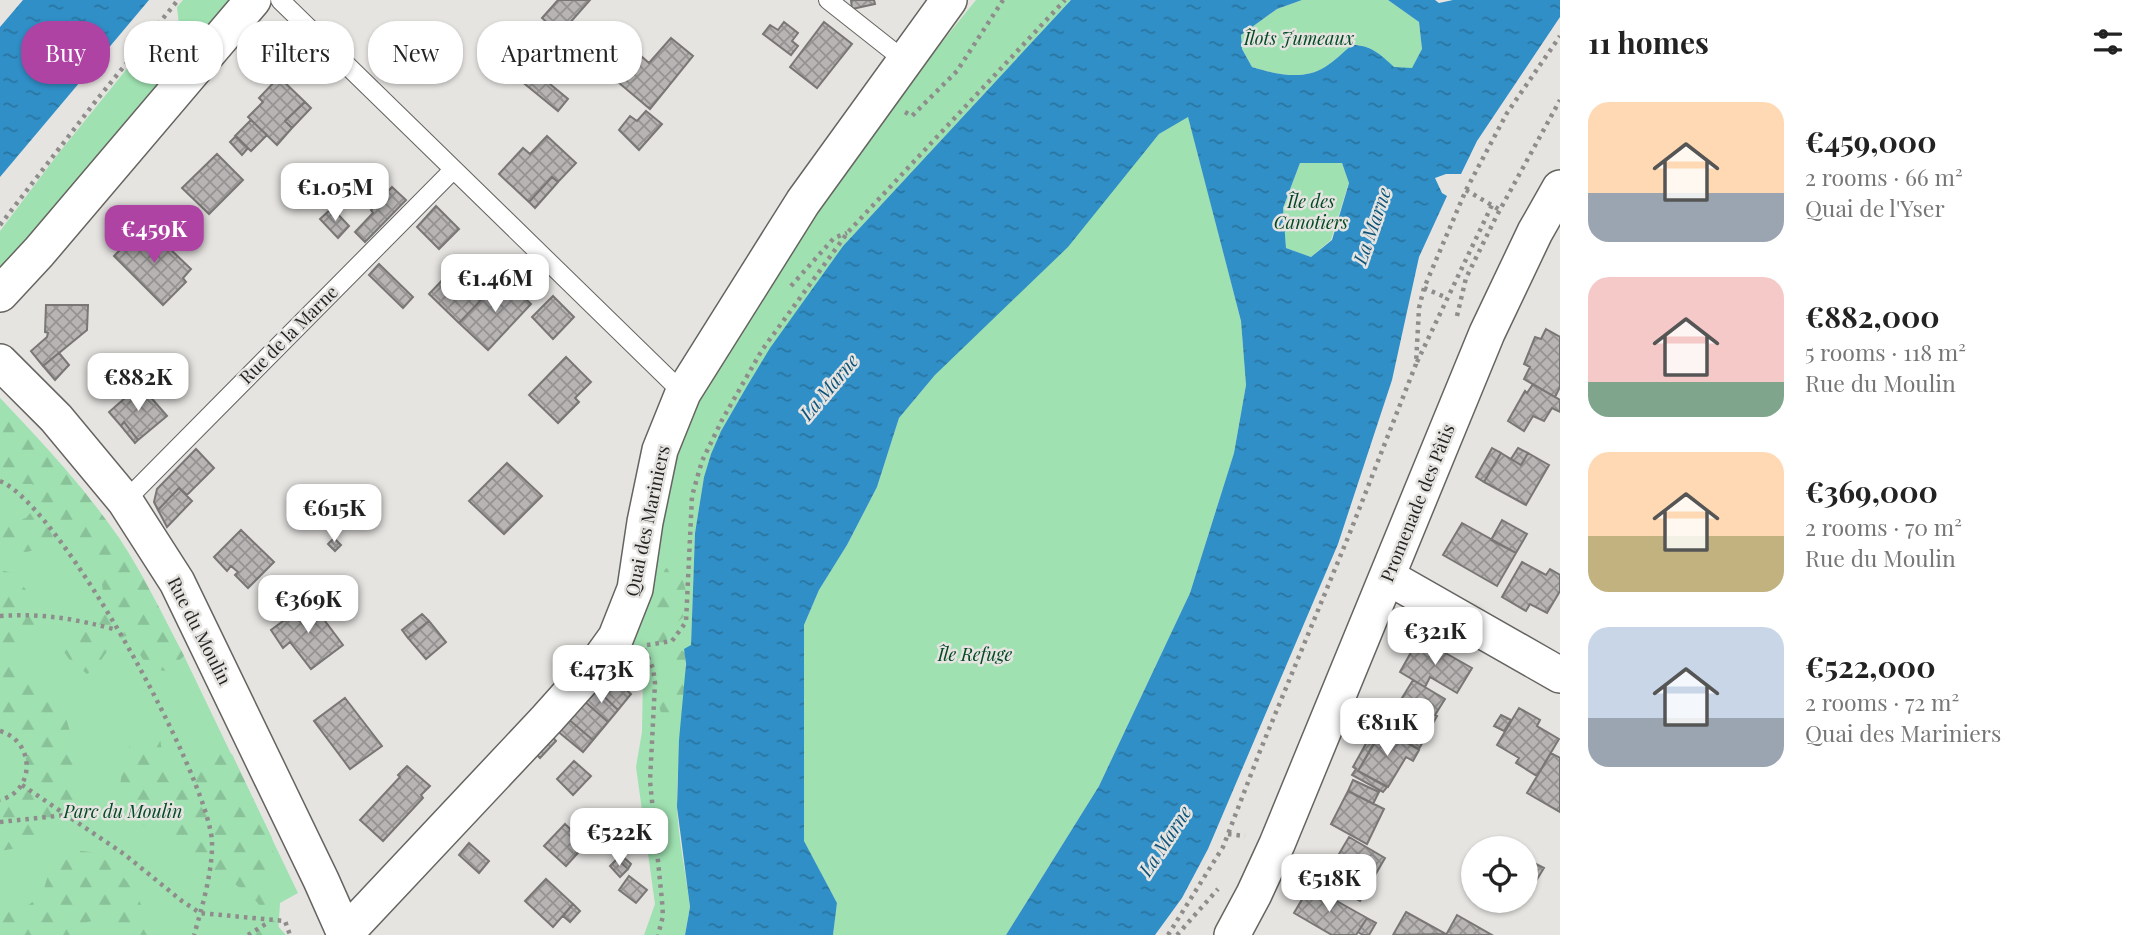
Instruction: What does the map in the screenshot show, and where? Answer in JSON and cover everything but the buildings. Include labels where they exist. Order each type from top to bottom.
[{"type":"street","points":[[0,294],[39,252],[253,0]]},
{"type":"street","name":"Quai des Mariniers","points":[[345,935],[547,719],[598,662],[616,637],[635,589],[660,450],[683,394],[803,202],[949,0]]},
{"type":"street","name":"Promenade des Pâtis","points":[[1236,934],[1282,832],[1487,333],[1548,239],[1560,188]]},
{"type":"street","name":"Rue du Moulin","points":[[0,362],[56,418],[125,501],[177,582],[345,935]]},
{"type":"street","points":[[1388,577],[1560,675]]},
{"type":"lane","points":[[280,0],[683,394]]},
{"type":"lane","points":[[828,0],[904,60]]},
{"type":"lane","name":"Rue de la Marne","points":[[125,501],[453,170]]},
{"type":"path","points":[[0,225],[94,102],[178,0]]},
{"type":"path","points":[[902,110],[912,116],[957,71],[1003,0]]},
{"type":"path","points":[[642,646],[672,641],[686,622],[692,496],[702,461],[762,350],[848,232],[1065,0]]},
{"type":"path","points":[[1416,365],[1419,308],[1424,288],[1466,190],[1507,113],[1560,36]]},
{"type":"path","points":[[1466,190],[1500,210]]},
{"type":"path","points":[[1168,935],[1223,847],[1416,365],[1492,205]]},
{"type":"path","points":[[1424,288],[1447,298]]},
{"type":"path","points":[[0,481],[16,490],[32,506],[85,577],[118,630],[167,720],[209,823],[212,842],[211,860],[194,935]]},
{"type":"path","points":[[0,616],[44,614],[118,630]]},
{"type":"path","points":[[642,639],[642,646],[653,668],[655,683],[650,781],[663,901],[663,916],[658,935]]},
{"type":"path","points":[[0,731],[13,737],[21,745],[25,754],[26,775],[15,793],[0,800]]},
{"type":"path","points":[[22,785],[124,854],[200,913],[285,921],[290,935]]},
{"type":"path","points":[[0,821],[67,815]]},
{"type":"path","points":[[1228,834],[1257,838]]},
{"type":"path","points":[[248,935],[270,921]]},
{"type":"green space","points":[[183,0],[242,0],[223,22],[179,21],[177,7]]},
{"type":"green space","points":[[976,0],[1071,0],[843,246],[770,349],[721,431],[711,454],[704,477],[695,533],[691,646],[684,650],[685,687],[677,786],[679,830],[690,907],[685,935],[644,935],[655,904],[636,767],[642,732],[643,673],[616,659],[678,434],[729,337],[891,105]]},
{"type":"green space","name":"Îlots Jumeaux","points":[[1302,0],[1388,0],[1419,22],[1422,49],[1412,69],[1393,67],[1375,51],[1352,45],[1325,67],[1308,74],[1279,74],[1252,67],[1242,49],[1241,35],[1277,9]]},
{"type":"green space","points":[[124,72],[124,84],[170,84],[0,283],[0,231]]},
{"type":"green space","name":"Île Refuge","points":[[1188,116],[1241,321],[1246,385],[1234,453],[1190,593],[1099,786],[1006,935],[833,935],[837,903],[804,842],[804,625],[819,590],[847,545],[877,487],[899,418],[935,375],[1120,181],[1159,134]]},
{"type":"green space","name":"Île des Canotiers","points":[[1300,163],[1342,163],[1349,182],[1331,240],[1311,257],[1286,248],[1283,208]]},
{"type":"green space","name":"Parc du Moulin","points":[[0,398],[82,489],[119,538],[184,656],[298,893],[280,903],[278,935],[0,935]]},
{"type":"green space","points":[[0,398],[77,483],[128,552],[184,656],[167,671],[158,670],[146,663],[128,635],[115,642],[87,674],[69,659],[54,638],[93,616],[100,606],[102,582],[91,558],[65,533],[27,552],[11,548],[2,542],[0,530],[6,524],[26,518],[38,504],[37,491],[32,484],[7,484],[0,478]]},
{"type":"green space","points":[[671,566],[683,581],[687,614],[673,626],[666,640],[669,645],[685,652],[686,680],[683,699],[674,714],[667,719],[662,714],[660,705],[675,686],[676,669],[674,663],[651,651],[647,638],[654,621],[665,569]]},
{"type":"green space","points":[[1,570],[12,573],[38,604],[37,636],[19,658],[26,670],[38,676],[64,711],[79,763],[74,798],[54,828],[29,846],[0,851],[0,800],[12,795],[20,787],[27,766],[20,745],[12,736],[0,731]]},
{"type":"green space","points":[[151,735],[160,739],[164,762],[174,779],[183,778],[205,753],[232,754],[272,838],[274,861],[269,912],[286,935],[232,935],[252,926],[261,908],[257,902],[224,875],[199,865],[177,841],[147,828],[129,812],[120,788],[123,758],[131,744]]},
{"type":"green space","points":[[74,850],[96,854],[125,878],[139,900],[152,935],[114,935],[102,918],[88,922],[72,935],[0,935],[0,913],[23,909],[42,895],[50,869]]},
{"type":"water","points":[[23,0],[149,0],[131,21],[124,21],[124,30],[110,46],[110,21],[21,21],[21,84],[78,84],[0,177],[0,27]]},
{"type":"water","name":"La Marne","points":[[1071,0],[1302,0],[1277,9],[1241,35],[1242,49],[1252,67],[1279,74],[1298,75],[1325,67],[1352,45],[1359,45],[1380,54],[1394,67],[1412,68],[1422,49],[1419,22],[1388,0],[1435,0],[1439,3],[1453,0],[1560,0],[1560,17],[1477,141],[1461,174],[1446,174],[1435,178],[1442,193],[1447,196],[1419,257],[1392,380],[1338,544],[1208,849],[1182,898],[1155,935],[1006,935],[1099,786],[1190,593],[1234,453],[1246,385],[1241,321],[1188,117],[1159,134],[1068,247],[935,375],[899,418],[877,487],[847,545],[819,590],[804,625],[804,841],[837,903],[833,935],[685,935],[690,907],[677,807],[679,740],[686,664],[684,649],[691,645],[695,533],[704,477],[721,431],[747,386],[770,348],[843,246]],"holes":[[[1300,163],[1342,163],[1349,183],[1332,240],[1311,257],[1286,248],[1283,208]]]}]
